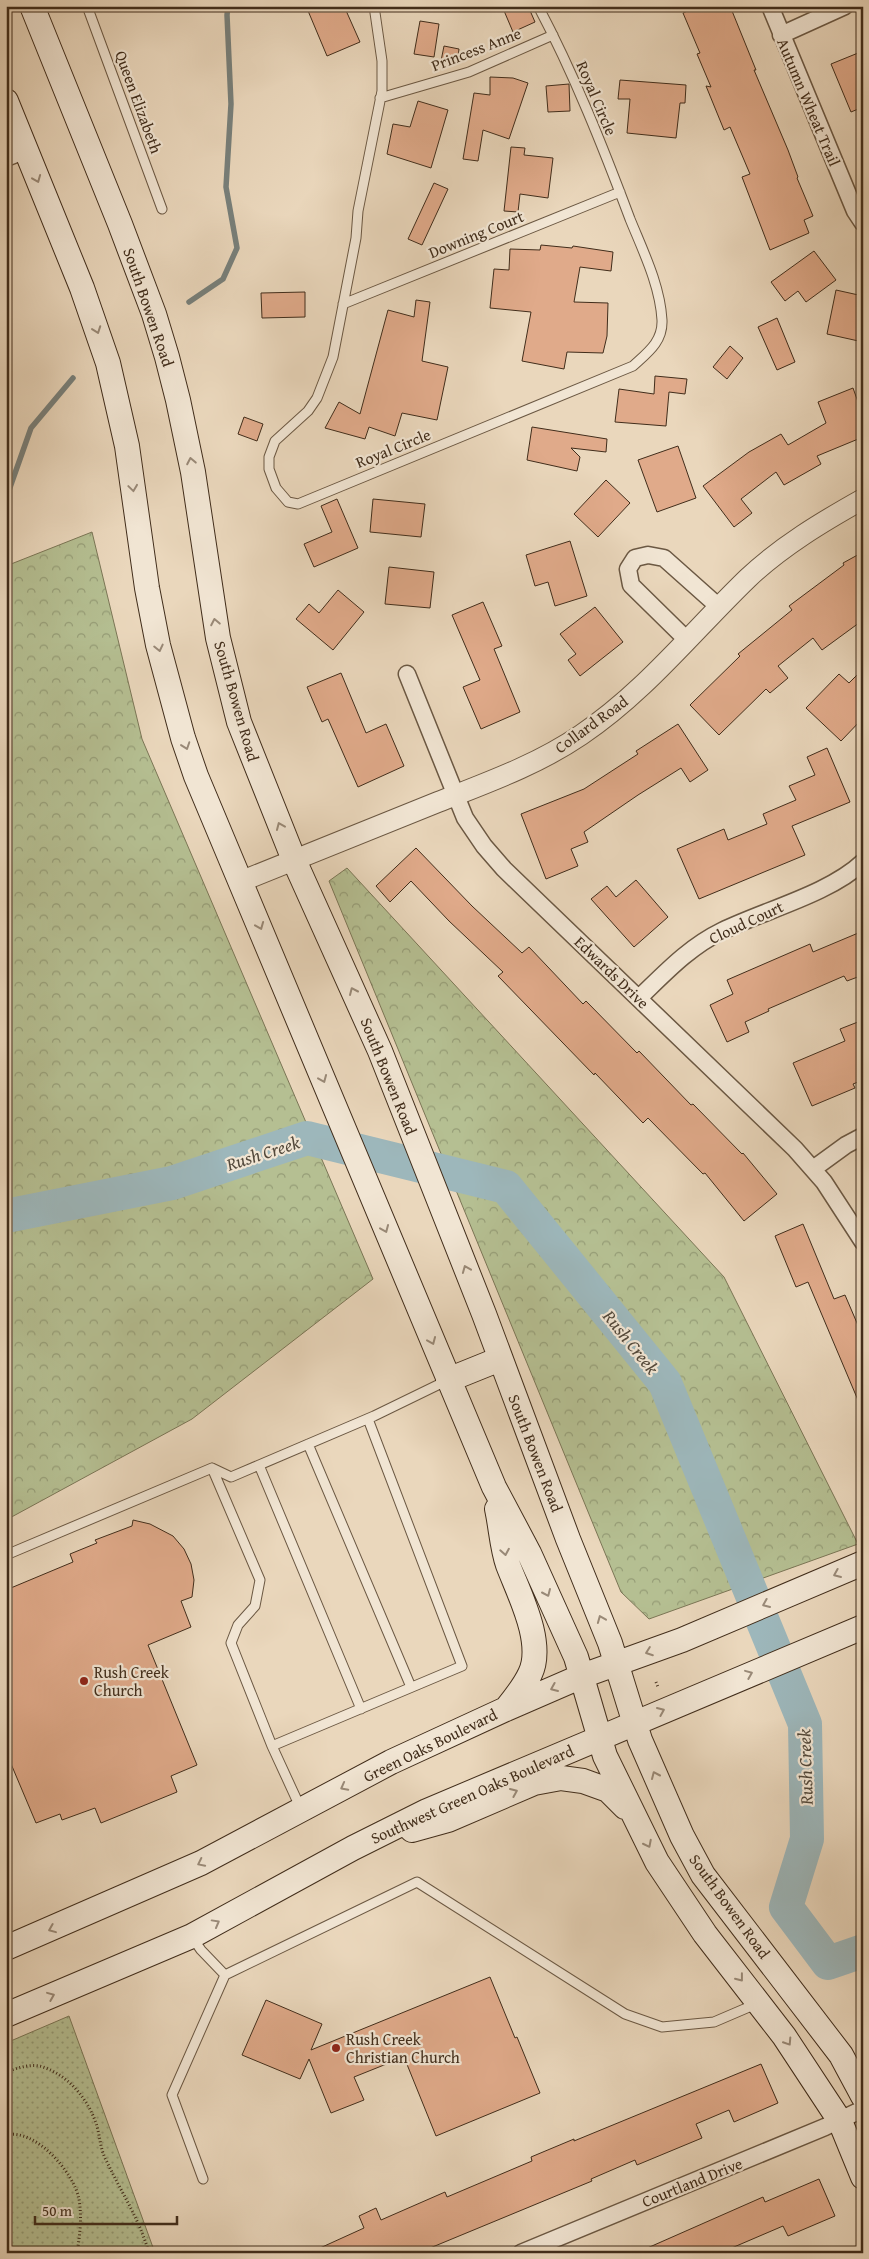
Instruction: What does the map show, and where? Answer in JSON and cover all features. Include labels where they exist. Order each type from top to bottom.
[{"type":"main road","name":"South Bowen Road","points":[[32,6],[120,224],[154,314],[167,357],[193,472],[211,602],[229,685],[253,761],[294,860],[380,1051],[484,1314],[568,1539],[610,1642],[640,1740],[682,1836],[703,1874],[841,2055],[863,2096]]},
{"type":"main road","name":"South Bowen Road","points":[[6,101],[16,154],[82,288],[108,364],[127,446],[147,588],[160,653],[183,738],[196,776],[242,881],[494,1487],[529,1553],[576,1657],[600,1736],[617,1783],[657,1862],[705,1934],[784,2036],[840,2121],[863,2177]]},
{"type":"main road","points":[[448,1380],[500,1359]]},
{"type":"main road","points":[[494,1487],[507,1562],[530,1618],[534,1651],[531,1672],[521,1691],[506,1709]]},
{"type":"main road","name":"Green Oaks Boulevard","points":[[6,1948],[201,1863],[391,1762],[506,1709],[582,1676],[682,1640],[863,1563]]},
{"type":"main road","name":"Southwest Green Oaks Boulevard","points":[[6,2014],[192,1936],[427,1810],[704,1692],[863,1627]]},
{"type":"main road","points":[[353,1848],[448,1820],[534,1783],[561,1778],[583,1781],[608,1790],[633,1816]]},
{"type":"main road","points":[[759,2002],[783,1979]]},
{"type":"street","name":"Autumn Wheat Trail","points":[[770,6],[855,211],[863,223]]},
{"type":"street","points":[[781,35],[845,6]]},
{"type":"street","name":"Collard Road","points":[[242,881],[533,762],[581,735],[629,697],[777,552],[863,499]]},
{"type":"street","points":[[688,641],[631,585],[628,569],[635,558],[648,555],[664,558],[719,607]]},
{"type":"street","name":"Edwards Drive","points":[[407,674],[465,818],[494,858],[640,998],[813,1169],[847,1215],[863,1242]]},
{"type":"street","name":"Cloud Court","points":[[640,998],[671,966],[702,942],[742,922],[835,882],[863,862]]},
{"type":"street","points":[[813,1169],[839,1149],[863,1136]]},
{"type":"street","name":"Courtland Drive","points":[[521,2253],[840,2121],[863,2109]]},
{"type":"lane","name":"Queen Elizabeth","points":[[87,6],[162,209]]},
{"type":"lane","name":"Royal Circle","points":[[374,6],[382,61],[380,98],[333,357],[317,398],[308,411],[275,441],[269,457],[269,469],[276,488],[288,502],[298,504],[633,366],[654,346],[659,336],[662,321],[654,281],[620,192],[554,35],[538,6]]},
{"type":"lane","name":"Princess Anne","points":[[380,98],[469,72],[554,35]]},
{"type":"lane","name":"Downing Court","points":[[343,304],[620,192]]},
{"type":"lane","points":[[6,1556],[212,1468],[231,1477],[368,1419],[448,1380]]},
{"type":"lane","points":[[272,1746],[462,1666],[368,1419]]},
{"type":"lane","points":[[308,1444],[411,1687]]},
{"type":"lane","points":[[259,1465],[360,1709]]},
{"type":"lane","points":[[212,1468],[260,1580],[255,1606],[238,1625],[231,1643],[272,1746],[301,1810]]},
{"type":"lane","points":[[203,2178],[172,2095],[225,1975],[417,1882],[625,2014],[662,2026],[714,2022],[759,2002]]},
{"type":"lane","points":[[192,1936],[201,1950],[225,1975]]},
{"type":"path","points":[[656,1682],[658,1688]]},
{"type":"path","points":[[6,2072],[21,2066],[42,2066],[69,2082],[83,2096],[96,2123],[105,2159],[143,2231],[149,2253]]},
{"type":"path","points":[[6,2135],[28,2137],[45,2148],[62,2166],[78,2196],[82,2225],[78,2253]]},
{"type":"green space","points":[[92,532],[142,739],[373,1279],[192,1419],[6,1520],[6,566]]},
{"type":"green space","points":[[347,868],[724,1277],[858,1544],[649,1619],[621,1592],[329,881]]},
{"type":"green space","points":[[69,2016],[155,2253],[6,2253],[6,2043]]},
{"type":"building","points":[[306,6],[344,6],[360,42],[327,56]]},
{"type":"building","points":[[502,6],[528,6],[535,22],[513,32]]},
{"type":"building","points":[[699,6],[730,6],[813,216],[804,220],[809,233],[770,250],[742,177],[750,174],[730,127],[724,130],[706,86],[711,87],[697,54],[700,53],[683,13]]},
{"type":"building","points":[[420,21],[439,24],[434,57],[414,54]]},
{"type":"building","points":[[444,46],[459,49],[457,64],[441,61]]},
{"type":"building","points":[[863,51],[863,107],[851,112],[831,64]]},
{"type":"building","points":[[490,77],[513,78],[528,83],[509,139],[483,130],[478,161],[463,159],[474,93],[490,95]]},
{"type":"building","points":[[620,80],[686,85],[685,103],[680,103],[676,138],[627,133],[630,99],[618,99]]},
{"type":"building","points":[[569,84],[570,111],[548,112],[546,86]]},
{"type":"building","points":[[418,101],[448,110],[431,168],[387,154],[393,124],[410,127]]},
{"type":"building","points":[[511,147],[525,148],[524,155],[553,158],[548,198],[520,194],[518,212],[504,211]]},
{"type":"building","points":[[434,183],[448,189],[422,245],[408,239]]},
{"type":"building","points":[[541,245],[572,248],[573,246],[613,252],[611,271],[580,267],[574,302],[608,303],[607,336],[603,353],[567,352],[564,369],[522,361],[531,312],[490,308],[494,269],[509,270],[510,249],[540,250]]},
{"type":"building","points":[[814,251],[836,280],[806,302],[798,291],[785,301],[771,282]]},
{"type":"building","points":[[836,290],[863,296],[863,342],[827,334]]},
{"type":"building","points":[[305,292],[305,317],[262,318],[261,293]]},
{"type":"building","points":[[416,300],[430,302],[422,361],[448,367],[437,420],[402,413],[395,436],[369,427],[365,439],[325,428],[339,402],[360,414],[388,310],[414,317]]},
{"type":"building","points":[[777,318],[795,362],[777,370],[758,327]]},
{"type":"building","points":[[730,346],[743,358],[727,379],[713,367]]},
{"type":"building","points":[[655,376],[687,379],[685,394],[669,392],[666,426],[615,422],[619,389],[654,394]]},
{"type":"building","points":[[853,388],[858,402],[863,400],[863,437],[817,456],[821,464],[784,485],[776,472],[741,499],[752,513],[734,527],[703,486],[749,452],[781,434],[788,445],[826,423],[818,402]]},
{"type":"building","points":[[244,417],[263,424],[257,441],[238,434]]},
{"type":"building","points":[[532,427],[607,439],[606,452],[571,448],[580,457],[577,471],[527,460]]},
{"type":"building","points":[[678,446],[696,498],[657,512],[638,460]]},
{"type":"building","points":[[606,480],[630,503],[598,537],[574,514]]},
{"type":"building","points":[[337,499],[358,548],[314,567],[304,544],[332,532],[321,506]]},
{"type":"building","points":[[373,499],[425,504],[421,537],[370,532]]},
{"type":"building","points":[[570,541],[587,596],[555,606],[548,582],[535,586],[526,555]]},
{"type":"building","points":[[863,552],[863,620],[822,650],[813,638],[778,666],[788,678],[770,693],[766,689],[719,735],[690,705],[740,656],[738,654],[792,610],[789,606],[844,565],[843,563]]},
{"type":"building","points":[[389,567],[434,572],[430,608],[385,604]]},
{"type":"building","points":[[338,590],[364,612],[333,650],[296,619],[309,604],[319,613]]},
{"type":"building","points":[[483,602],[502,646],[494,649],[520,712],[481,729],[463,687],[480,680],[452,615]]},
{"type":"building","points":[[595,607],[623,642],[580,676],[568,660],[576,654],[560,634]]},
{"type":"building","points":[[863,669],[863,718],[841,741],[806,708],[839,674],[849,683]]},
{"type":"building","points":[[341,673],[366,733],[386,724],[404,766],[358,787],[328,719],[322,722],[307,687]]},
{"type":"building","points":[[678,724],[708,770],[690,782],[681,768],[638,795],[584,832],[588,842],[571,849],[578,866],[546,879],[521,814],[584,789],[638,754],[636,751]]},
{"type":"building","points":[[827,748],[850,802],[792,826],[805,855],[699,899],[677,849],[724,829],[728,840],[767,824],[763,814],[796,800],[789,786],[815,775],[807,757]]},
{"type":"building","points":[[416,848],[472,906],[522,953],[529,947],[583,1004],[586,1001],[637,1053],[639,1051],[691,1105],[693,1104],[743,1153],[777,1194],[744,1221],[705,1173],[703,1174],[648,1118],[643,1123],[595,1073],[594,1075],[498,976],[503,972],[449,921],[411,881],[390,902],[376,886]]},
{"type":"building","points":[[636,880],[668,917],[634,947],[591,899],[607,886],[616,897]]},
{"type":"building","points":[[863,931],[863,975],[847,981],[844,976],[768,1009],[769,1011],[745,1022],[749,1032],[727,1042],[710,1005],[733,994],[727,980],[810,944],[813,952]]},
{"type":"building","points":[[863,1020],[863,1080],[853,1084],[855,1088],[812,1106],[793,1063],[845,1041],[840,1029]]},
{"type":"building","points":[[803,1224],[834,1299],[845,1295],[863,1337],[863,1412],[808,1282],[796,1287],[775,1236]]},
{"type":"building","name":"Rush Creek Church","points":[[133,1520],[150,1524],[173,1536],[184,1549],[191,1564],[194,1580],[192,1597],[181,1601],[191,1627],[148,1645],[197,1765],[171,1776],[177,1792],[101,1823],[95,1808],[62,1820],[60,1814],[36,1823],[6,1752],[6,1590],[73,1562],[70,1554],[97,1543],[95,1540],[132,1526]]},
{"type":"building","name":"Rush Creek Christian Church","points":[[490,1977],[540,2093],[436,2136],[404,2057],[354,2077],[364,2100],[331,2113],[309,2059],[300,2079],[242,2055],[266,2000],[322,2024],[311,2050]]},
{"type":"building","points":[[761,2064],[778,2103],[734,2122],[729,2110],[696,2124],[702,2138],[637,2165],[635,2160],[591,2179],[592,2181],[418,2253],[309,2253],[364,2228],[359,2216],[376,2208],[381,2220],[445,2192],[447,2197],[532,2161],[531,2157]]},
{"type":"building","points":[[819,2179],[835,2216],[788,2236],[783,2226],[720,2253],[636,2253],[763,2197],[765,2202]]},
{"type":"waterway","points":[[189,302],[223,279],[237,248],[226,187],[231,104],[228,6]]},
{"type":"waterway","points":[[6,505],[8,493],[31,428],[73,378]]},
{"type":"waterway","name":"Rush Creek","points":[[6,1216],[172,1183],[307,1138],[506,1187],[665,1383],[805,1724],[807,1839],[786,1907],[828,1963],[863,1951]]},
{"type":"place","name":"Rush Creek Church","points":[[84,1681]]},
{"type":"place","name":"Rush Creek Christian Church","points":[[336,2048]]}]
